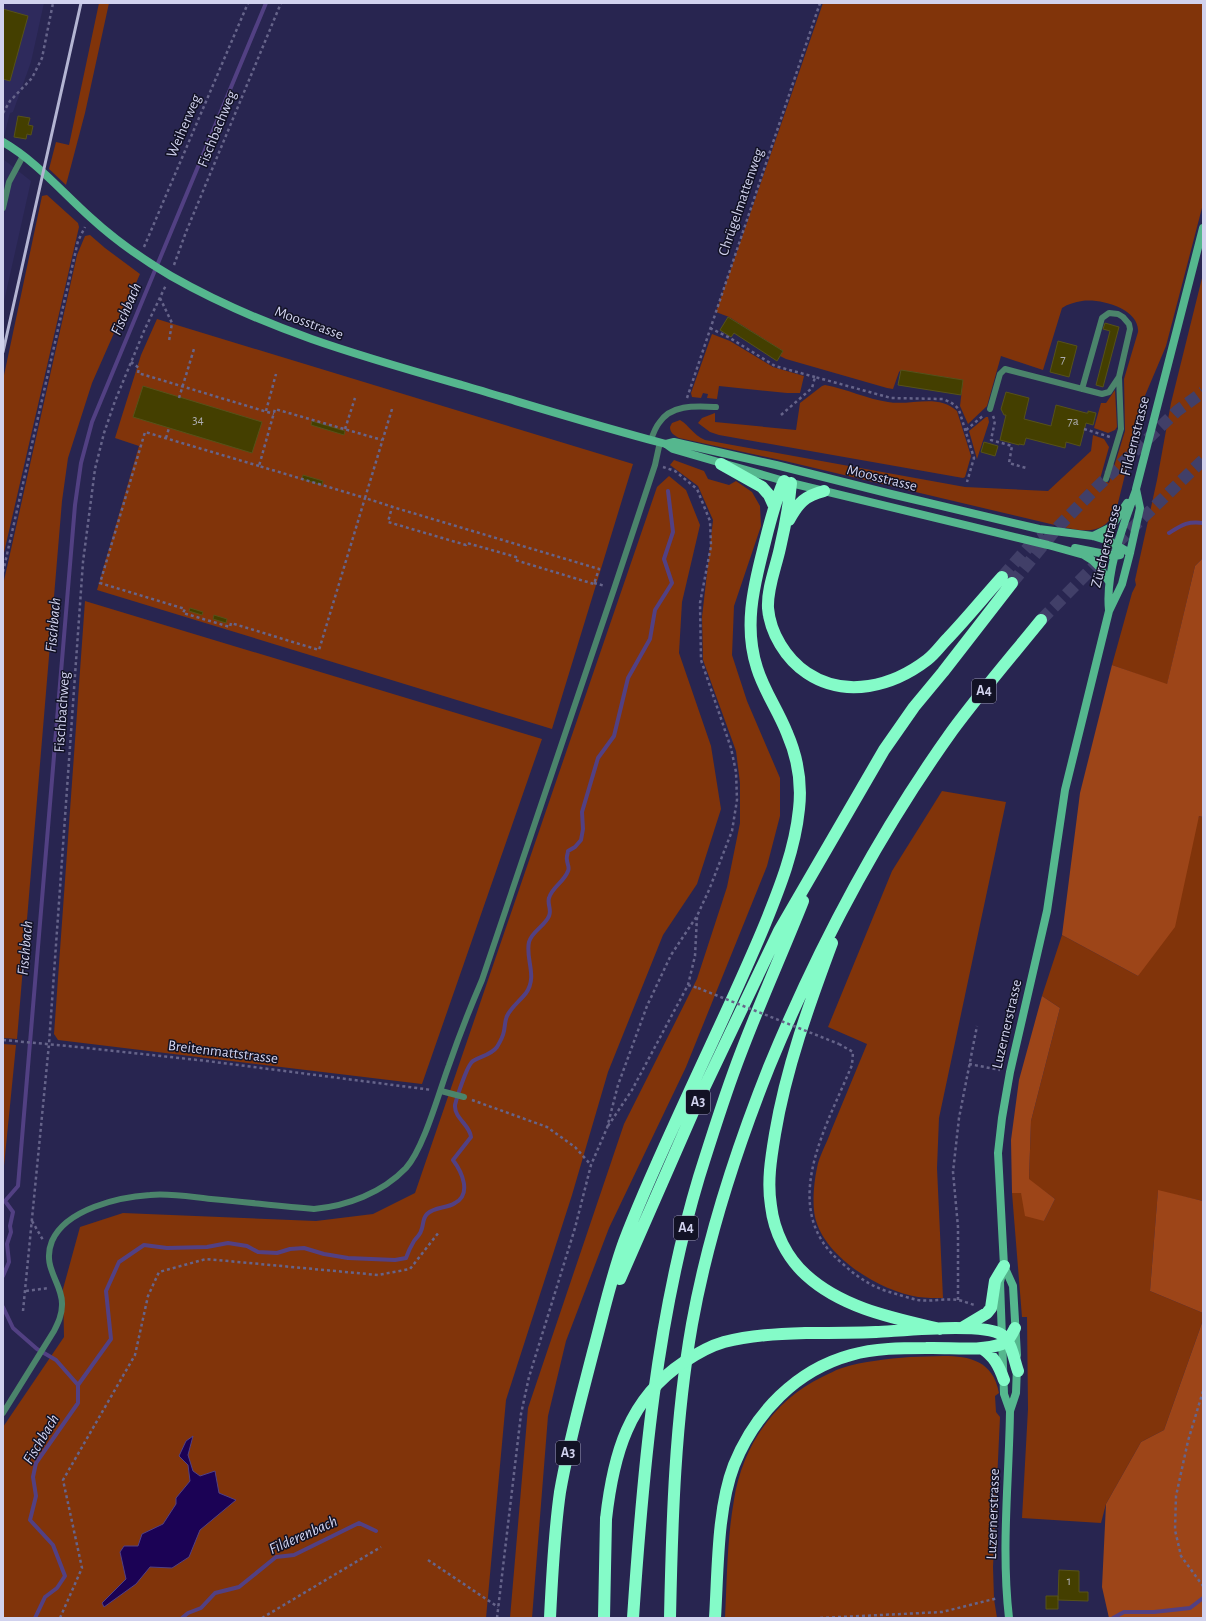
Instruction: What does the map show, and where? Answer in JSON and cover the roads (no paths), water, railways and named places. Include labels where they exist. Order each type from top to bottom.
[{"type":"highway","points":[[721,464],[762,487],[769,495],[774,506]]},
{"type":"highway","points":[[592,1355],[624,1243],[674,1125],[752,955],[787,864],[795,832],[799,808],[800,784],[796,759],[787,732],[764,687],[756,666],[751,647],[749,624],[755,581],[774,506],[787,482]]},
{"type":"highway","points":[[786,524],[787,482]]},
{"type":"highway","points":[[786,524],[796,507],[804,498],[824,491]]},
{"type":"highway","name":"A4","points":[[633,1618],[641,1514],[652,1409],[669,1305],[699,1177],[732,1074],[762,998],[821,858],[884,750],[914,707],[943,672],[1007,580],[967,618],[928,659],[908,673],[889,682],[864,688],[842,687],[830,684],[811,676],[790,658],[779,642],[770,620],[768,607],[770,593],[786,524]]},
{"type":"highway","name":"A4","points":[[670,1618],[673,1500],[682,1388],[692,1324],[707,1255],[738,1150],[754,1105],[803,988],[852,890],[890,823],[953,729],[1041,620]]},
{"type":"highway","name":"A3","points":[[550,1618],[560,1491],[592,1355],[635,1242],[697,1103],[779,931],[821,858]]},
{"type":"highway","points":[[852,890],[804,1019],[782,1097],[769,1174],[769,1195],[772,1216],[782,1243],[793,1261],[807,1276],[822,1288],[848,1302],[871,1310],[940,1328]]},
{"type":"highway","points":[[962,1328],[987,1313],[991,1308],[995,1282],[1004,1266]]},
{"type":"highway","points":[[604,1618],[606,1519],[614,1466],[624,1434],[638,1407],[652,1389],[666,1376],[698,1353],[723,1343],[763,1335],[962,1328],[992,1331],[1004,1339],[1018,1371]]},
{"type":"highway","points":[[714,1618],[721,1523],[728,1484],[734,1466],[754,1425],[776,1400],[795,1382],[811,1372],[828,1363],[852,1355],[894,1349],[981,1348],[1004,1339],[1015,1328]]},
{"type":"highway","points":[[981,1348],[993,1357],[998,1364],[1004,1380]]},
{"type":"highway","name":"A4","points":[[670,1577],[673,1618]]},
{"type":"main road","name":"Moosstrasse","points":[[3,142],[23,156],[113,237],[142,258],[164,272],[225,305],[286,331],[340,350],[663,443],[673,449],[787,482],[932,518],[1048,544],[1115,556],[1130,553]]},
{"type":"main road","name":"Fildernstrasse","points":[[1065,790],[1109,611],[1122,584],[1130,553],[1140,508],[1136,489],[1203,228]]},
{"type":"main road","name":"Moosstrasse","points":[[663,443],[674,442],[1039,529],[1093,536],[1118,545],[1130,553]]},
{"type":"main road","points":[[787,482],[792,469]]},
{"type":"main road","points":[[1093,536],[1111,527],[1136,489]]},
{"type":"main road","name":"Zürcherstrasse","points":[[1109,611],[1109,582],[1123,524],[1136,489]]},
{"type":"main road","name":"Moosstrasse","points":[[1048,544],[1084,555],[1092,560],[1101,569],[1109,582]]},
{"type":"main road","name":"Luzernerstrasse","points":[[1010,1411],[1004,1394],[1004,1339],[1000,1282],[1004,1266],[998,1153],[1010,1072],[1047,911],[1065,790]]},
{"type":"main road","name":"Luzernerstrasse","points":[[1004,1266],[1013,1286],[1018,1371],[1016,1393],[1010,1411],[1005,1543],[1006,1596],[1009,1618]]},
{"type":"lane","points":[[3,208],[9,182],[23,156]]},
{"type":"lane","points":[[1082,389],[1100,322],[1105,315],[1113,312],[1123,317],[1129,324],[1130,329],[1119,377],[1121,420],[1118,440],[1106,479]]},
{"type":"lane","points":[[990,409],[1000,374],[1005,369],[1098,394],[1105,393],[1112,389],[1119,377]]},
{"type":"lane","points":[[651,440],[659,423],[669,412],[699,406],[716,407]]},
{"type":"lane","points":[[3,1413],[54,1331],[60,1318],[62,1304],[49,1259],[52,1241],[59,1229],[72,1218],[90,1209],[119,1200],[150,1195],[177,1195],[314,1209],[332,1207],[366,1196],[387,1184],[406,1168],[419,1146],[441,1091],[461,1031],[484,973],[663,443]]},
{"type":"lane","points":[[441,1091],[464,1097]]},
{"type":"waterway","name":"Fischbach","points":[[3,1276],[9,1262],[7,1244],[11,1232],[10,1226],[13,1212],[5,1201],[18,1186],[75,505],[81,463],[92,422],[266,3]]},
{"type":"waterway","points":[[78,1385],[111,1339],[106,1291],[119,1262],[144,1245],[167,1248],[207,1247],[228,1243],[247,1246],[258,1252],[277,1253],[290,1249],[304,1248],[324,1254],[348,1258],[395,1260],[406,1258],[422,1229],[424,1218],[430,1211],[452,1205],[460,1199],[463,1194],[464,1183],[460,1171],[453,1160],[471,1137],[468,1129],[459,1118],[455,1110],[456,1101],[468,1068],[473,1061],[492,1052],[497,1047],[503,1035],[507,1016],[511,1009],[526,993],[529,987],[531,980],[528,948],[529,942],[533,935],[547,920],[550,912],[549,900],[551,894],[569,870],[567,859],[568,851],[575,847],[581,840],[583,829],[582,812],[598,758],[614,736],[628,678],[650,639],[655,610],[672,583],[664,559],[673,532],[668,491]]},
{"type":"waterway","points":[[1169,533],[1185,524],[1203,523]]},
{"type":"waterway","name":"Fischbach","points":[[3,1307],[13,1328],[37,1349],[56,1360],[78,1385],[78,1403],[36,1463],[33,1477],[36,1496],[30,1520],[53,1545],[65,1576],[57,1588],[45,1597],[35,1618]]},
{"type":"waterway","name":"Filderenbach","points":[[182,1618],[188,1613],[201,1608],[215,1593],[239,1587],[276,1557],[294,1555],[359,1523],[376,1531]]},
{"type":"waterway","name":"Filderenbach","points":[[1113,1618],[1124,1612],[1154,1612],[1190,1608],[1203,1598]]},
{"type":"tunnel","points":[[1012,583],[1058,527],[1096,488],[1177,411],[1203,392]]},
{"type":"tunnel","points":[[1041,620],[1125,535],[1203,460]]},
{"type":"tunnel","points":[[1002,577],[1032,543],[1044,536]]},
{"type":"railway","points":[[3,352],[81,3]]}]
